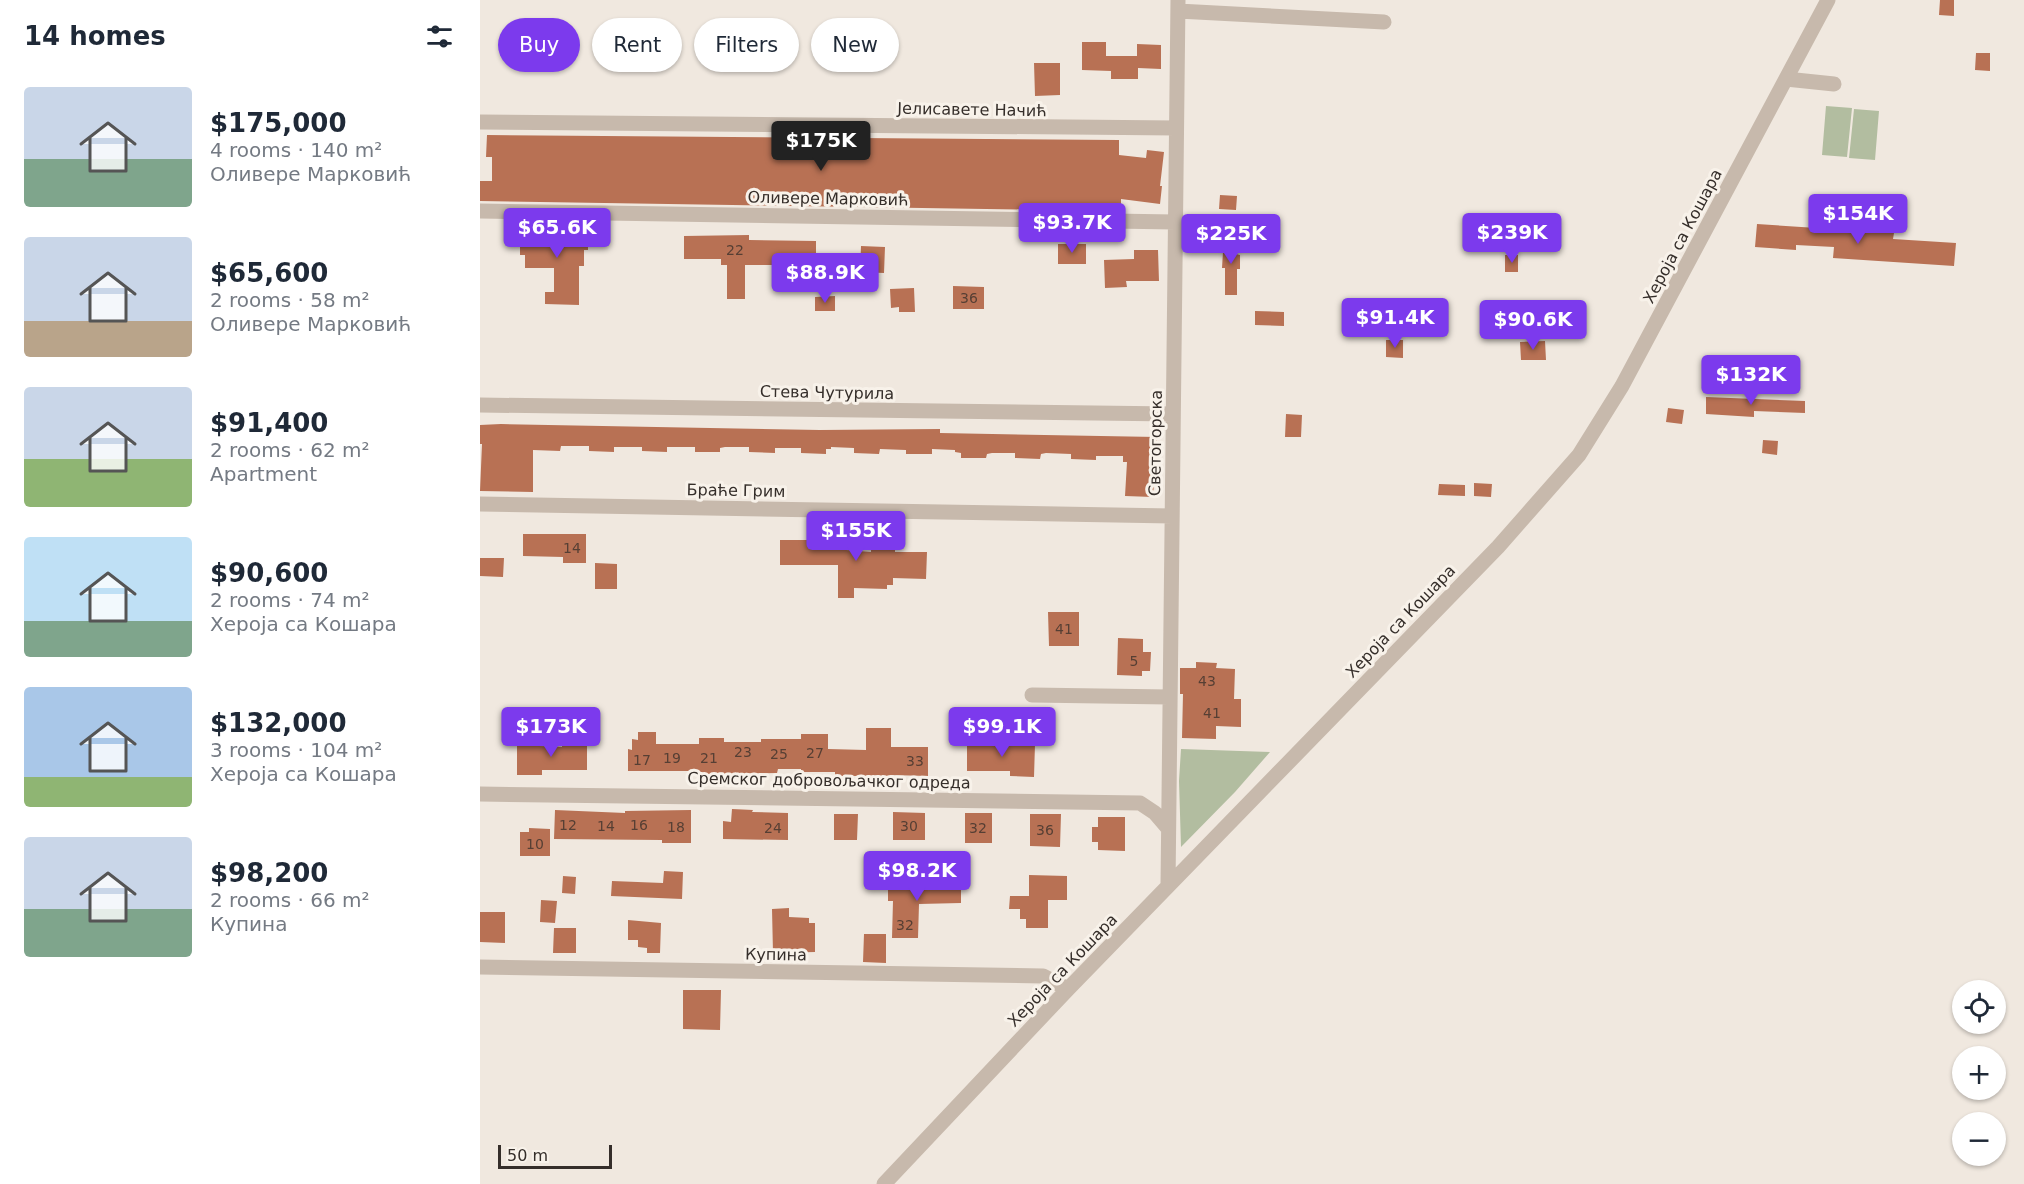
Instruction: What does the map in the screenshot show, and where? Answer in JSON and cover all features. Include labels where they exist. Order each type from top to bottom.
[{"type":"street","name":"Хероја са Кошара","points":[[884,1184],[1068,989],[1498,547],[1579,455],[1622,386],[1828,0]]},
{"type":"street","points":[[1178,5],[1384,22]]},
{"type":"street","name":"Светогорска","points":[[1168,886],[1178,5]]},
{"type":"street","points":[[1786,79],[1834,84]]},
{"type":"street","name":"Јелисавете Начић","points":[[480,122],[1176,128]]},
{"type":"street","name":"Оливере Марковић","points":[[480,211],[1175,222]]},
{"type":"street","name":"Стева Чутурила","points":[[480,405],[1173,414]]},
{"type":"street","name":"Браће Грим","points":[[480,504],[1172,516]]},
{"type":"street","points":[[1032,694],[1169,697]]},
{"type":"street","name":"Сремског добровољачког одреда","points":[[480,794],[1140,802],[1155,813],[1167,827]]},
{"type":"street","name":"Купина","points":[[480,967],[1043,976],[1068,989]]},
{"type":"green space","points":[[1826,106],[1852,108],[1847,157],[1822,155]]},
{"type":"green space","points":[[1854,109],[1879,111],[1875,160],[1849,158]]},
{"type":"green space","points":[[1181,749],[1270,752],[1235,792],[1181,847],[1179,781]]},
{"type":"building","points":[[1940,0],[1954,0],[1954,16],[1939,15]]},
{"type":"building","points":[[1082,42],[1106,42],[1106,56],[1137,56],[1137,44],[1161,45],[1161,69],[1138,68],[1138,79],[1111,79],[1111,71],[1082,70]]},
{"type":"building","points":[[1976,53],[1990,53],[1990,71],[1975,70]]},
{"type":"building","points":[[1034,63],[1060,63],[1060,95],[1035,96]]},
{"type":"building","points":[[487,135],[1119,140],[1119,155],[1146,158],[1147,150],[1164,152],[1160,204],[1121,199],[1121,211],[480,201],[480,181],[492,181],[492,157],[486,157]]},
{"type":"building","points":[[1220,195],[1237,196],[1236,210],[1219,209]]},
{"type":"building","points":[[1757,224],[1894,233],[1893,239],[1956,243],[1954,266],[1833,258],[1834,247],[1796,245],[1796,250],[1755,247]]},
{"type":"building","points":[[588,228],[588,250],[584,250],[584,266],[579,266],[579,305],[545,304],[545,292],[554,292],[554,268],[525,268],[525,255],[520,255],[520,246],[518,246],[518,230]]},
{"type":"building","points":[[749,235],[749,240],[816,241],[816,265],[745,265],[745,299],[727,299],[727,265],[721,265],[721,259],[684,259],[684,236]]},
{"type":"building","points":[[1224,236],[1237,236],[1236,254],[1240,255],[1240,269],[1237,269],[1237,295],[1225,295],[1225,268],[1222,268]]},
{"type":"building","points":[[1058,244],[1086,244],[1086,264],[1058,264]]},
{"type":"building","points":[[861,246],[885,247],[884,273],[860,272]]},
{"type":"building","points":[[1134,250],[1158,250],[1159,281],[1126,281],[1127,287],[1105,288],[1104,260],[1134,259]]},
{"type":"building","points":[[1505,255],[1518,255],[1518,272],[1505,272]]},
{"type":"building","points":[[953,286],[984,287],[984,309],[953,309]]},
{"type":"building","points":[[914,288],[915,312],[899,312],[899,307],[891,308],[890,289]]},
{"type":"building","points":[[835,296],[835,311],[815,311],[815,297]]},
{"type":"building","points":[[1255,311],[1284,312],[1284,326],[1255,325]]},
{"type":"building","points":[[1386,340],[1403,340],[1403,358],[1386,357]]},
{"type":"building","points":[[1545,341],[1546,360],[1521,360],[1520,342]]},
{"type":"building","points":[[1706,397],[1805,401],[1805,413],[1754,411],[1754,417],[1706,414]]},
{"type":"building","points":[[1668,408],[1684,410],[1682,424],[1666,422]]},
{"type":"building","points":[[1286,414],[1302,415],[1301,437],[1285,437]]},
{"type":"building","points":[[480,425],[820,430],[940,429],[940,433],[1157,437],[1153,497],[1125,496],[1127,462],[1123,462],[1123,456],[1096,456],[1096,460],[1071,459],[1071,454],[1046,453],[1041,454],[1040,459],[1015,458],[1015,453],[992,453],[987,454],[986,458],[961,458],[961,453],[955,450],[932,449],[932,454],[906,454],[906,450],[880,449],[879,454],[854,453],[854,448],[831,447],[831,449],[826,449],[826,454],[801,453],[801,448],[775,448],[775,453],[749,452],[749,447],[725,447],[720,448],[720,452],[695,452],[695,447],[667,447],[667,452],[642,451],[642,447],[614,447],[614,452],[589,451],[589,446],[561,446],[560,451],[533,450],[533,492],[480,491],[482,444],[480,444]]},
{"type":"building","points":[[1763,440],[1778,441],[1777,455],[1762,453]]},
{"type":"building","points":[[1474,483],[1492,484],[1491,497],[1474,496]]},
{"type":"building","points":[[1439,484],[1465,485],[1465,496],[1438,495]]},
{"type":"building","points":[[523,534],[586,534],[586,563],[563,563],[563,557],[523,556]]},
{"type":"building","points":[[817,536],[842,536],[842,544],[846,544],[846,550],[871,552],[871,540],[895,540],[895,552],[927,552],[926,579],[893,578],[893,585],[887,585],[887,589],[854,588],[854,598],[838,598],[838,565],[780,565],[780,540],[817,540]]},
{"type":"building","points":[[480,558],[504,558],[503,577],[480,576]]},
{"type":"building","points":[[595,563],[617,564],[617,589],[595,589]]},
{"type":"building","points":[[1048,612],[1079,612],[1079,646],[1049,646]]},
{"type":"building","points":[[1118,638],[1143,639],[1143,652],[1151,652],[1150,671],[1142,671],[1142,676],[1117,675]]},
{"type":"building","points":[[1196,662],[1217,663],[1216,668],[1235,669],[1234,699],[1241,699],[1241,727],[1216,726],[1216,739],[1182,738],[1183,694],[1180,694],[1180,668],[1196,668]]},
{"type":"building","points":[[866,728],[891,728],[891,747],[928,747],[928,776],[891,775],[891,779],[870,778],[870,776],[835,776],[835,772],[778,769],[777,773],[723,774],[723,779],[698,778],[698,771],[628,771],[628,749],[632,750],[632,739],[638,740],[638,732],[656,732],[656,744],[699,744],[699,738],[724,738],[724,742],[761,742],[761,739],[801,739],[801,734],[828,734],[828,749],[866,750]]},
{"type":"building","points":[[967,741],[1035,744],[1034,777],[1010,776],[1010,771],[967,771]]},
{"type":"building","points":[[562,743],[587,743],[587,770],[542,770],[542,775],[517,775],[517,745],[562,747]]},
{"type":"building","points":[[732,809],[788,813],[788,840],[723,839],[723,821],[731,822]]},
{"type":"building","points":[[555,810],[625,813],[625,811],[691,810],[691,843],[662,843],[662,840],[554,839]]},
{"type":"building","points":[[893,812],[925,813],[925,840],[893,840]]},
{"type":"building","points":[[965,813],[992,813],[992,843],[965,843]]},
{"type":"building","points":[[834,814],[858,814],[857,840],[834,840]]},
{"type":"building","points":[[1030,814],[1061,814],[1060,847],[1030,846]]},
{"type":"building","points":[[1098,817],[1125,817],[1125,851],[1098,850],[1098,842],[1092,842],[1092,827],[1098,827]]},
{"type":"building","points":[[529,828],[550,829],[550,856],[520,856],[520,832],[529,832]]},
{"type":"building","points":[[906,868],[923,868],[923,886],[961,885],[961,903],[919,904],[918,938],[892,938],[893,901],[888,901],[888,887],[906,887]]},
{"type":"building","points":[[664,871],[683,872],[682,899],[611,896],[612,881],[663,883]]},
{"type":"building","points":[[1029,875],[1067,876],[1067,900],[1048,900],[1048,928],[1026,928],[1026,919],[1020,919],[1020,909],[1009,909],[1010,896],[1029,896]]},
{"type":"building","points":[[563,876],[576,877],[575,894],[562,893]]},
{"type":"building","points":[[541,900],[557,901],[555,923],[540,922]]},
{"type":"building","points":[[789,908],[789,917],[809,918],[809,923],[815,923],[815,952],[773,953],[772,909]]},
{"type":"building","points":[[480,912],[505,912],[505,943],[480,942]]},
{"type":"building","points":[[628,920],[661,923],[660,953],[647,953],[647,948],[638,947],[638,940],[628,940]]},
{"type":"building","points":[[554,928],[576,928],[576,953],[553,953]]},
{"type":"building","points":[[864,934],[886,934],[886,963],[863,962]]},
{"type":"building","points":[[683,990],[721,990],[720,1030],[683,1029]]}]
